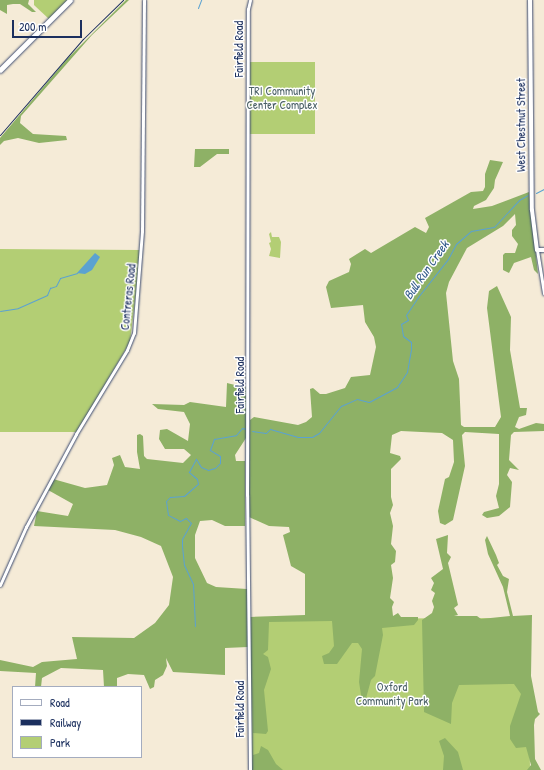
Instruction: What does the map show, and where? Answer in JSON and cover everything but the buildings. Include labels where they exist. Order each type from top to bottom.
[{"type":"highway","points":[[0,70],[70,0]]},
{"type":"main road","name":"West Chestnut Street","points":[[530,0],[532,210],[537,250]]},
{"type":"main road","points":[[537,250],[544,250]]},
{"type":"street","name":"Contreras Road","points":[[0,585],[29,522],[76,434],[128,350],[134,333],[142,232],[144,0]]},
{"type":"street","name":"Fairfield Road","points":[[250,0],[248,9],[247,495],[250,770]]},
{"type":"street","points":[[537,250],[544,294]]},
{"type":"green space","points":[[0,0],[29,0],[28,4],[36,12],[32,12],[20,4],[13,4],[7,5],[7,14],[0,10]]},
{"type":"green space","points":[[34,0],[70,0],[50,20],[34,5]]},
{"type":"green space","points":[[126,0],[129,0],[92,35],[21,116],[20,123],[33,134],[66,136],[67,140],[39,143],[18,138],[4,141],[0,145],[0,138],[68,58]]},
{"type":"green space","name":"TRI Community Center Complex","points":[[248,62],[315,62],[315,134],[248,134]]},
{"type":"green space","points":[[195,149],[229,149],[229,154],[217,154],[200,167],[194,167]]},
{"type":"green space","points":[[490,160],[503,162],[495,180],[494,188],[486,200],[474,206],[473,209],[492,206],[529,192],[538,274],[534,270],[531,257],[514,263],[509,273],[503,270],[503,255],[505,253],[515,253],[518,244],[512,236],[512,230],[516,225],[515,214],[503,226],[467,248],[449,282],[446,293],[453,361],[459,379],[461,425],[464,427],[495,427],[501,417],[487,308],[489,291],[497,286],[511,317],[510,350],[520,408],[527,408],[526,415],[519,417],[515,427],[519,429],[536,423],[544,424],[544,431],[514,432],[511,435],[509,460],[519,470],[510,468],[507,475],[512,482],[510,507],[499,516],[487,518],[482,515],[484,512],[499,508],[496,496],[499,484],[499,434],[465,432],[462,435],[465,466],[453,520],[445,525],[440,523],[438,511],[445,479],[449,477],[454,462],[453,440],[442,433],[401,431],[392,435],[390,453],[400,456],[401,459],[391,469],[391,497],[393,505],[390,513],[393,526],[391,544],[396,551],[395,562],[391,565],[393,578],[390,598],[394,602],[392,607],[393,616],[398,613],[401,617],[418,617],[418,620],[414,625],[382,628],[383,635],[375,676],[371,680],[365,702],[362,701],[359,682],[362,649],[358,643],[352,643],[337,664],[324,664],[322,656],[329,653],[334,646],[332,621],[269,622],[268,650],[263,654],[268,657],[271,669],[264,690],[268,731],[266,734],[253,733],[250,617],[305,615],[305,574],[291,566],[283,535],[290,532],[289,527],[269,526],[249,517],[250,420],[254,417],[298,425],[306,422],[312,417],[310,389],[313,388],[320,394],[326,394],[345,388],[351,377],[370,375],[376,347],[374,337],[365,322],[363,305],[331,308],[326,287],[329,281],[349,272],[351,264],[349,259],[365,249],[371,253],[415,227],[426,233],[429,227],[425,218],[471,192],[483,191],[485,187],[485,174]]},
{"type":"green space","points":[[271,232],[272,237],[279,237],[281,242],[280,258],[269,256],[271,249],[269,243],[271,242],[269,234]]},
{"type":"green space","points":[[0,249],[141,250],[130,342],[77,432],[0,432]]},
{"type":"green space","points":[[227,383],[247,388],[246,438],[235,455],[236,461],[245,461],[245,526],[225,526],[212,520],[200,521],[195,535],[195,558],[207,583],[216,587],[247,589],[248,647],[225,648],[225,675],[173,672],[166,658],[167,666],[163,675],[155,680],[154,687],[150,689],[144,675],[128,674],[117,678],[117,686],[104,686],[103,670],[61,668],[42,678],[41,686],[35,686],[36,673],[0,671],[0,660],[33,667],[42,662],[77,659],[72,637],[134,638],[155,623],[169,605],[173,577],[161,546],[141,537],[115,530],[34,526],[37,511],[68,516],[73,504],[48,490],[53,479],[85,488],[107,485],[114,465],[112,458],[120,455],[125,467],[140,469],[137,452],[137,435],[140,434],[143,436],[144,456],[147,459],[183,463],[191,455],[184,449],[165,449],[159,439],[160,430],[167,429],[188,441],[190,424],[184,412],[158,409],[152,404],[184,405],[190,402],[226,407]]},
{"type":"green space","points":[[448,535],[447,553],[451,557],[448,563],[458,605],[454,608],[458,615],[454,616],[477,616],[481,619],[510,616],[503,587],[488,554],[485,540],[487,536],[499,563],[497,565],[503,576],[509,579],[507,592],[513,616],[532,615],[531,676],[538,712],[540,714],[535,719],[534,725],[535,759],[541,770],[527,770],[531,765],[526,747],[516,748],[510,739],[510,726],[521,694],[514,684],[459,685],[452,703],[451,724],[424,712],[422,620],[432,613],[434,607],[432,601],[435,593],[431,590],[434,583],[431,578],[443,569],[436,539]]},
{"type":"green space","name":"Oxford Community Park","points":[[528,618],[530,770],[252,770],[250,766],[249,619]]},
{"type":"green space","points":[[445,738],[458,752],[463,770],[443,770],[444,756],[439,741]]},
{"type":"green space","points":[[261,746],[268,750],[276,764],[283,770],[252,770],[253,755],[259,753]]},
{"type":"water","points":[[95,253],[100,257],[92,270],[85,274],[77,273]]},
{"type":"waterway","points":[[198,8],[201,0]]},
{"type":"waterway","name":"Bull Run Creek","points":[[536,193],[544,189]]},
{"type":"waterway","name":"Bull Run Creek","points":[[252,431],[266,433],[270,429],[298,437],[312,437],[319,433],[341,406],[357,399],[369,402],[397,387],[407,372],[411,349],[411,342],[403,336],[401,324],[408,320],[406,315],[418,297],[448,259],[456,244],[471,231],[494,227],[519,200],[528,195]]},
{"type":"waterway","points":[[0,311],[18,308],[47,295],[50,288],[56,286],[60,278],[77,273]]},
{"type":"waterway","name":"Bull Run Creek","points":[[195,626],[193,584],[184,565],[182,546],[182,539],[191,523],[186,518],[180,521],[168,515],[166,501],[170,497],[184,496],[198,484],[197,479],[189,472],[196,459],[201,467],[208,470],[215,468],[220,463],[220,456],[210,450],[214,439],[236,435],[242,428],[246,429]]},
{"type":"railway","points":[[0,135],[83,39],[123,0]]}]
